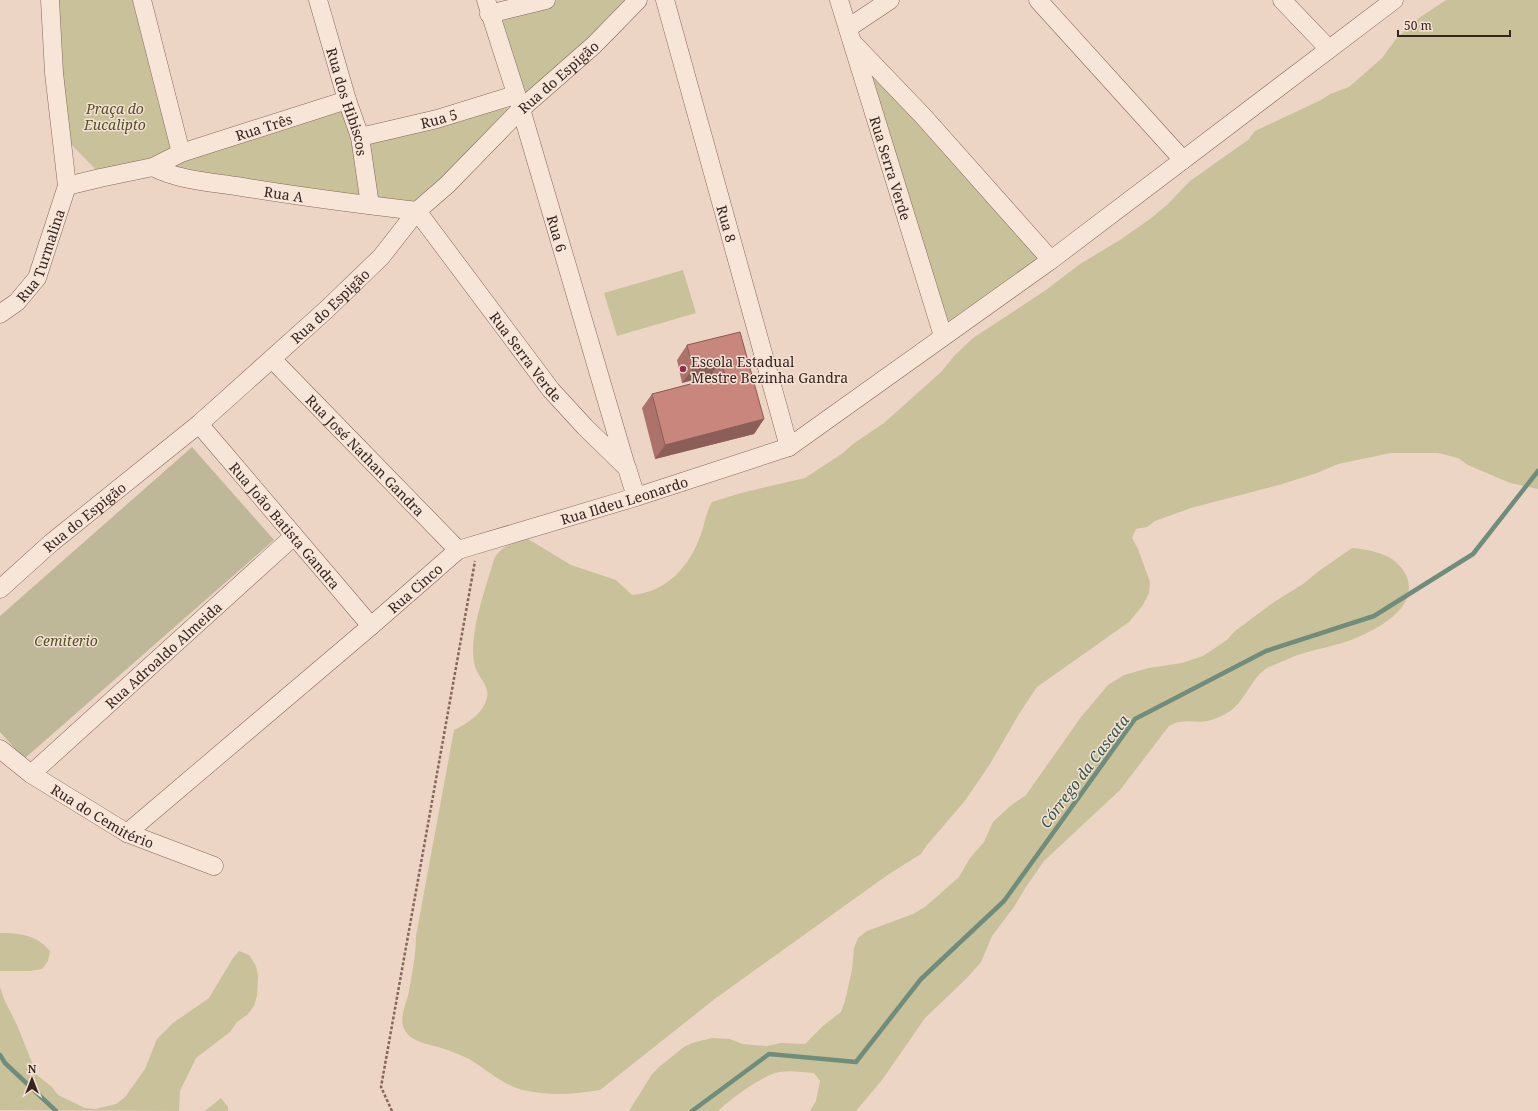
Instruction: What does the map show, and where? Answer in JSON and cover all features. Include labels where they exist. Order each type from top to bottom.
[{"type":"street","points":[[50,0],[54,73],[66,186],[153,167],[181,153],[142,0]]},
{"type":"street","name":"Rua dos Hibiscos","points":[[318,0],[347,100],[360,137],[370,205]]},
{"type":"street","points":[[487,7],[546,0]]},
{"type":"street","name":"Rua do Espigão","points":[[0,588],[50,543],[199,424],[272,359],[381,257],[417,211],[447,185],[518,102],[594,45],[638,0]]},
{"type":"street","name":"Rua 8","points":[[665,0],[789,448]]},
{"type":"street","name":"Rua Serra Verde","points":[[839,0],[943,336]]},
{"type":"street","points":[[890,0],[850,36],[1051,260]]},
{"type":"street","points":[[1038,0],[1183,160]]},
{"type":"street","points":[[1282,0],[1329,49]]},
{"type":"street","name":"Rua Ildeu Leonardo","points":[[458,550],[789,448],[943,336],[1051,260],[1394,0]]},
{"type":"street","name":"Rua 6","points":[[487,7],[518,102],[627,468]]},
{"type":"street","name":"Rua Três","points":[[181,153],[347,100]]},
{"type":"street","name":"Rua 5","points":[[360,137],[518,102]]},
{"type":"street","name":"Rua A","points":[[153,167],[163,172],[203,180],[320,199],[417,211]]},
{"type":"street","name":"Rua Turmalina","points":[[0,314],[17,302],[37,278],[66,186]]},
{"type":"street","name":"Rua Serra Verde","points":[[417,211],[551,390],[585,427],[627,468],[636,496]]},
{"type":"street","name":"Rua José Nathan Gandra","points":[[272,359],[458,550]]},
{"type":"street","name":"Rua João Batista Gandra","points":[[199,424],[371,626]]},
{"type":"street","name":"Rua Adroaldo Almeida","points":[[31,774],[294,536]]},
{"type":"street","name":"Rua Cinco","points":[[127,833],[371,626],[458,550]]},
{"type":"street","name":"Rua do Cemitério","points":[[0,749],[31,774],[127,833],[214,866]]},
{"type":"path","points":[[392,1111],[381,1088],[478,544]]},
{"type":"green space","name":"Praça do Eucalipto","points":[[50,0],[139,0],[177,149],[102,176],[66,139]]},
{"type":"green space","points":[[558,0],[634,0],[521,105],[491,15]]},
{"type":"green space","points":[[1446,0],[1538,0],[1538,489],[1510,483],[1468,465],[1458,458],[1438,453],[1391,453],[1338,464],[1317,473],[1279,485],[1191,508],[1155,521],[1147,527],[1136,529],[1132,538],[1138,549],[1150,582],[1149,593],[1143,605],[1129,622],[1037,687],[1019,714],[990,764],[964,802],[921,854],[889,874],[716,998],[600,1090],[582,1093],[555,1094],[537,1093],[520,1089],[497,1078],[467,1058],[423,1043],[411,1037],[406,1032],[403,1026],[402,1017],[409,991],[415,957],[416,936],[454,730],[470,721],[479,713],[483,708],[487,697],[487,689],[475,666],[473,641],[478,612],[494,559],[504,547],[528,539],[571,565],[616,580],[632,595],[645,593],[656,589],[666,583],[684,567],[696,546],[712,502],[741,493],[805,478],[843,453],[853,444],[884,423],[941,372],[955,355],[973,338],[1046,290],[1080,264],[1120,240],[1150,219],[1168,204],[1190,181],[1248,140],[1255,131],[1321,100],[1330,94],[1349,87],[1382,58],[1396,39],[1419,18]]},
{"type":"green space","points":[[861,61],[1047,260],[943,331]]},
{"type":"green space","points":[[347,107],[366,203],[156,168]]},
{"type":"green space","points":[[508,108],[448,176],[418,206],[369,198],[364,139],[436,120]]},
{"type":"green space","points":[[683,270],[696,313],[617,336],[604,293]]},
{"type":"green space","name":"Cemiterio","points":[[192,447],[274,540],[24,759],[0,732],[0,616]]},
{"type":"green space","points":[[1352,548],[1383,554],[1396,562],[1402,568],[1409,586],[1407,597],[1403,606],[1386,622],[1366,634],[1295,656],[1267,668],[1256,678],[1233,709],[1227,713],[1207,721],[1183,721],[1169,726],[1120,790],[1044,861],[1014,907],[992,936],[981,962],[967,978],[925,1018],[882,1080],[856,1111],[810,1111],[816,1101],[820,1081],[814,1073],[788,1071],[765,1077],[730,1100],[718,1111],[629,1111],[652,1074],[684,1047],[692,1043],[712,1038],[730,1039],[742,1044],[767,1046],[781,1043],[805,1044],[824,1025],[841,1012],[852,970],[854,948],[858,938],[867,931],[913,914],[925,907],[959,877],[970,858],[984,842],[993,822],[1009,807],[1026,795],[1081,717],[1108,685],[1124,675],[1149,668],[1182,663],[1203,656],[1227,640],[1235,631],[1274,602],[1303,584]]},
{"type":"green space","points":[[0,933],[21,934],[40,941],[50,951],[48,961],[42,969],[30,971],[0,971]]},
{"type":"green space","points":[[239,951],[249,955],[256,966],[258,976],[257,996],[254,1006],[247,1015],[237,1022],[230,1032],[196,1058],[180,1091],[179,1111],[0,1110],[0,987],[37,1075],[52,1087],[58,1095],[85,1108],[95,1109],[116,1104],[125,1097],[145,1069],[157,1039],[173,1023],[209,998],[233,958]]},
{"type":"green space","points":[[221,1098],[228,1107],[228,1111],[205,1111]]},
{"type":"building","points":[[740,332],[764,419],[665,445],[652,394],[725,375],[721,360],[693,368],[687,345]]},
{"type":"waterway","name":"Córrego da Cascata","points":[[692,1111],[769,1054],[856,1062],[921,979],[1004,901],[1135,719],[1266,651],[1374,616],[1473,554],[1538,471]]},
{"type":"waterway","points":[[0,1055],[5,1063],[56,1111]]},
{"type":"place","name":"Escola Estadual Mestre Bezinha Gandra","points":[[683,369]]}]
